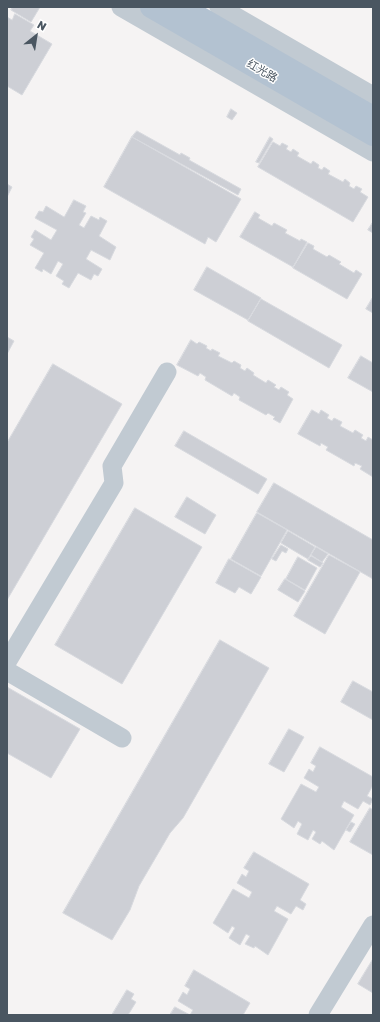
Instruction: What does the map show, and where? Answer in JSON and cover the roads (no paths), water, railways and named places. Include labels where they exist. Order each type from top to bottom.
[{"type":"main road","name":"红光路","points":[[151,7],[373,135]]},
{"type":"main road","name":"红光路","points":[[182,7],[373,117]]},
{"type":"street","points":[[121,7],[373,152]]},
{"type":"street","points":[[219,7],[373,96]]},
{"type":"street","points":[[7,662],[114,483],[112,466],[167,372]]},
{"type":"street","points":[[7,671],[122,738]]},
{"type":"street","points":[[318,1015],[373,925]]}]
